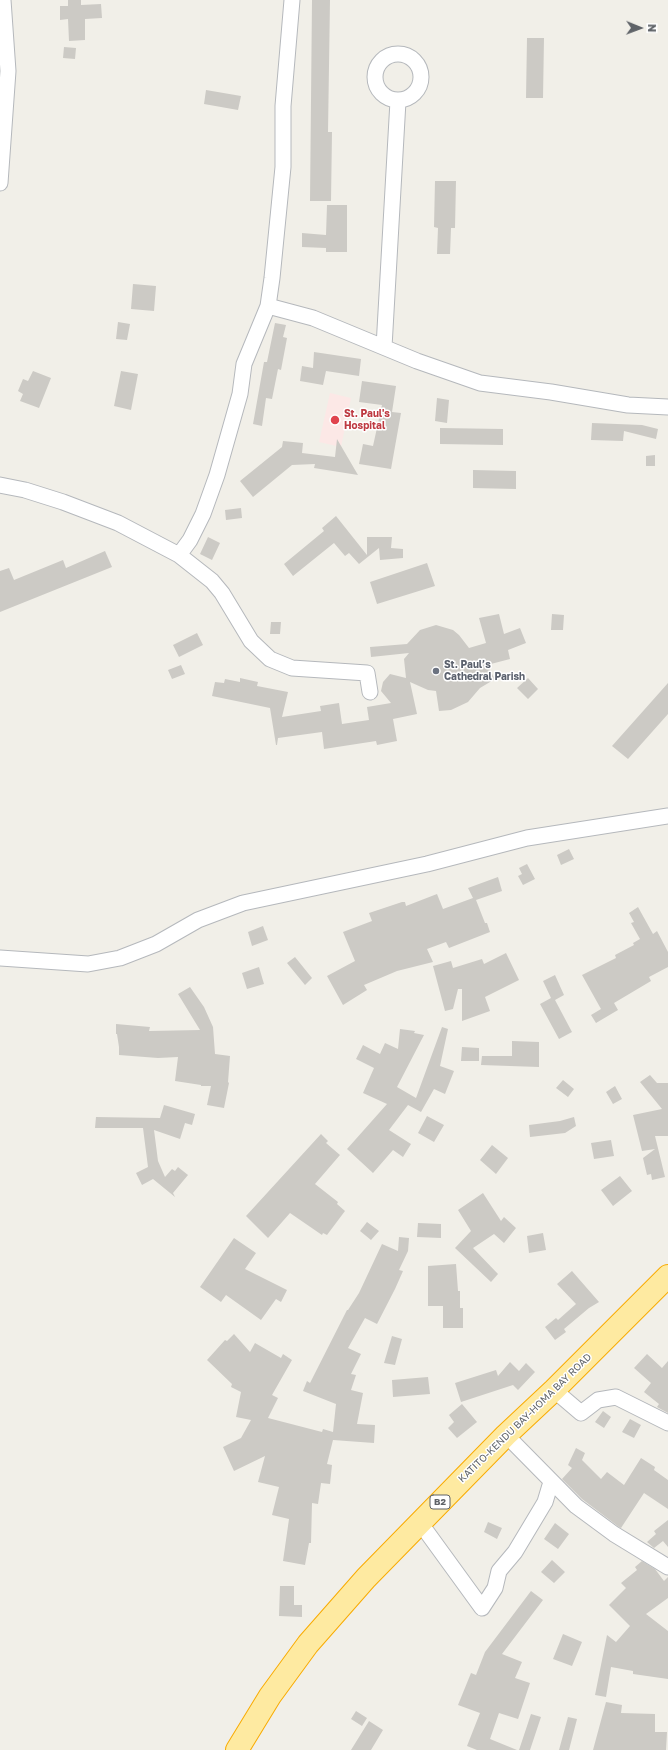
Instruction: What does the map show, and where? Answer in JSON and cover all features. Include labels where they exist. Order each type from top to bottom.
[{"type":"highway","name":"KATITO-KENDU BAY-HOMA BAY ROAD","points":[[237,1750],[270,1696],[308,1644],[366,1578],[421,1524],[506,1435],[554,1390],[668,1276]]},
{"type":"street","points":[[0,183],[8,71],[3,0]]},
{"type":"street","points":[[179,555],[190,540],[203,514],[217,475],[240,394],[244,364],[268,306],[283,167],[283,106],[292,0]]},
{"type":"street","points":[[384,348],[398,101]]},
{"type":"street","points":[[268,306],[313,318],[384,348],[480,383],[551,392],[628,405],[668,407]]},
{"type":"street","points":[[0,485],[25,490],[98,515],[118,523],[179,555],[212,581],[222,593],[251,641],[270,659],[292,668],[367,673],[370,692]]},
{"type":"street","points":[[0,958],[88,964],[120,958],[156,944],[198,920],[243,903],[427,864],[527,838],[668,816]]},
{"type":"street","points":[[554,1390],[581,1413],[598,1400],[616,1397],[668,1423]]},
{"type":"street","points":[[506,1435],[576,1506],[614,1534],[668,1567]]},
{"type":"street","points":[[421,1524],[482,1608],[495,1588],[499,1571],[514,1552],[545,1502],[551,1482]]},
{"type":"shaded area","name":"St. Paul's Hospital","points":[[330,393],[351,398],[341,447],[319,442]]},
{"type":"building","points":[[68,0],[81,0],[81,5],[101,4],[102,18],[85,19],[85,40],[69,41],[68,19],[60,20],[60,6],[68,6]]},
{"type":"building","points":[[312,0],[330,0],[328,132],[332,132],[331,201],[310,201]]},
{"type":"building","points":[[527,38],[544,38],[543,98],[526,98]]},
{"type":"building","points":[[64,47],[76,48],[75,59],[63,58]]},
{"type":"building","points":[[206,90],[241,96],[238,110],[204,104]]},
{"type":"building","points":[[435,181],[456,181],[455,228],[451,228],[450,254],[437,254],[438,228],[434,227]]},
{"type":"building","points":[[327,205],[347,205],[347,252],[326,252],[326,248],[302,247],[302,233],[326,235]]},
{"type":"building","points":[[133,284],[156,286],[154,311],[131,309]]},
{"type":"building","points":[[118,322],[130,324],[127,340],[116,339]]},
{"type":"building","points":[[275,323],[286,325],[283,337],[287,338],[281,370],[278,369],[272,399],[266,398],[262,426],[253,424],[264,362],[267,362]]},
{"type":"building","points":[[314,352],[361,359],[359,376],[326,371],[323,385],[300,381],[302,366],[313,368]]},
{"type":"building","points":[[33,371],[51,378],[39,408],[20,401],[23,394],[18,391],[23,379],[28,381]]},
{"type":"building","points":[[121,371],[138,374],[131,410],[114,406]]},
{"type":"building","points":[[362,381],[396,386],[392,412],[401,413],[391,469],[359,464],[363,444],[373,446],[382,405],[359,402]]},
{"type":"building","points":[[437,398],[449,400],[447,423],[435,421]]},
{"type":"building","points":[[592,423],[642,425],[658,429],[656,439],[624,431],[623,441],[591,440]]},
{"type":"building","points":[[440,428],[503,429],[503,445],[440,444]]},
{"type":"building","points":[[337,439],[358,475],[314,468],[315,464],[292,465],[253,497],[240,481],[282,447],[283,441],[303,443],[302,453],[335,457]]},
{"type":"building","points":[[655,455],[655,466],[646,466],[646,456]]},
{"type":"building","points":[[473,470],[516,471],[516,489],[473,488]]},
{"type":"building","points":[[241,508],[242,518],[226,520],[225,510]]},
{"type":"building","points":[[336,516],[367,555],[367,537],[392,537],[391,548],[403,549],[403,558],[380,560],[379,548],[359,564],[349,553],[345,556],[334,543],[293,576],[284,564],[324,531],[322,528]]},
{"type":"building","points":[[208,537],[220,543],[212,560],[200,554]]},
{"type":"building","points":[[105,551],[112,567],[0,612],[0,571],[9,568],[14,580],[63,560],[66,568]]},
{"type":"building","points":[[427,563],[435,586],[377,604],[370,582]]},
{"type":"building","points":[[499,614],[504,634],[520,628],[526,643],[508,650],[510,659],[487,665],[495,679],[480,688],[468,702],[451,710],[439,711],[436,691],[428,690],[410,682],[417,714],[393,719],[397,741],[377,745],[376,741],[324,749],[322,732],[278,738],[276,745],[270,708],[212,696],[215,682],[224,683],[225,679],[240,682],[240,678],[258,682],[257,686],[288,692],[282,717],[321,711],[320,706],[339,703],[342,724],[369,720],[367,707],[391,703],[381,691],[383,682],[390,674],[406,678],[404,659],[409,653],[371,657],[370,647],[407,644],[420,630],[436,625],[453,630],[469,648],[486,643],[479,618]]},
{"type":"building","points":[[552,614],[564,615],[563,630],[551,630]]},
{"type":"building","points":[[271,622],[281,622],[280,634],[270,634]]},
{"type":"building","points":[[197,633],[203,645],[179,657],[173,645]]},
{"type":"building","points":[[181,665],[185,674],[172,679],[168,670]]},
{"type":"building","points":[[528,678],[538,689],[528,699],[517,688]]},
{"type":"building","points":[[668,683],[668,714],[628,759],[612,746]]},
{"type":"building","points":[[569,849],[574,859],[561,865],[557,855]]},
{"type":"building","points":[[527,864],[535,879],[523,885],[518,876],[522,874],[519,868]]},
{"type":"building","points":[[498,877],[502,891],[476,900],[490,932],[449,948],[446,942],[427,949],[433,962],[397,971],[364,985],[367,990],[343,1005],[327,976],[355,961],[343,932],[372,921],[369,913],[402,902],[405,902],[406,906],[437,894],[443,909],[473,898],[468,888]]},
{"type":"building","points":[[638,907],[653,934],[657,931],[668,952],[668,967],[649,977],[651,981],[614,1003],[618,1010],[596,1023],[591,1015],[601,1009],[582,975],[616,958],[615,955],[634,945],[633,943],[640,939],[631,923],[634,922],[629,913]]},
{"type":"building","points":[[263,926],[268,940],[252,946],[248,932]]},
{"type":"building","points":[[506,953],[519,980],[485,997],[490,1011],[462,1021],[462,989],[458,989],[453,1009],[445,1011],[433,966],[451,961],[453,968],[482,959],[484,964]]},
{"type":"building","points":[[295,957],[312,978],[305,985],[287,963]]},
{"type":"building","points":[[259,967],[264,984],[247,989],[242,973]]},
{"type":"building","points":[[555,975],[564,995],[555,1000],[572,1032],[559,1039],[540,1004],[551,998],[543,981]]},
{"type":"building","points":[[190,987],[204,1007],[213,1027],[215,1054],[230,1056],[229,1083],[224,1108],[207,1105],[211,1086],[201,1086],[175,1081],[178,1057],[158,1058],[119,1055],[116,1024],[150,1027],[149,1031],[200,1030],[178,994]]},
{"type":"building","points":[[442,1027],[448,1029],[440,1066],[454,1071],[445,1094],[434,1089],[421,1112],[408,1105],[389,1130],[411,1144],[403,1157],[393,1150],[373,1173],[347,1149],[387,1104],[363,1093],[374,1068],[356,1059],[363,1045],[380,1054],[385,1043],[398,1049],[400,1029],[415,1031],[414,1033],[424,1035],[397,1087],[416,1098]]},
{"type":"building","points":[[512,1041],[539,1042],[539,1067],[481,1065],[482,1056],[512,1056]]},
{"type":"building","points":[[462,1047],[479,1048],[479,1061],[461,1061]]},
{"type":"building","points":[[650,1075],[657,1083],[668,1083],[668,1136],[655,1136],[665,1177],[652,1180],[651,1174],[647,1175],[643,1158],[655,1149],[642,1151],[633,1115],[662,1109],[640,1082]]},
{"type":"building","points":[[563,1080],[574,1089],[568,1097],[556,1088]]},
{"type":"building","points":[[615,1086],[622,1099],[613,1104],[606,1092]]},
{"type":"building","points":[[164,1105],[195,1114],[192,1125],[185,1123],[180,1139],[154,1130],[158,1161],[165,1177],[172,1169],[175,1171],[178,1167],[188,1175],[173,1193],[175,1197],[153,1179],[142,1185],[136,1173],[148,1167],[143,1128],[95,1128],[96,1117],[160,1118]]},
{"type":"building","points":[[427,1116],[444,1125],[434,1142],[418,1133]]},
{"type":"building","points":[[574,1117],[576,1126],[565,1133],[530,1137],[529,1125],[560,1121]]},
{"type":"building","points":[[321,1134],[328,1141],[326,1143],[340,1155],[315,1184],[338,1202],[337,1204],[345,1211],[327,1235],[323,1233],[322,1235],[290,1213],[268,1238],[246,1216]]},
{"type":"building","points":[[611,1140],[614,1156],[594,1159],[591,1143]]},
{"type":"building","points":[[492,1145],[508,1158],[496,1174],[480,1160]]},
{"type":"building","points":[[620,1176],[632,1191],[613,1206],[601,1190]]},
{"type":"building","points":[[483,1193],[501,1221],[504,1217],[516,1228],[504,1243],[494,1234],[473,1248],[498,1274],[491,1282],[455,1248],[471,1231],[458,1210]]},
{"type":"building","points":[[367,1222],[379,1231],[371,1240],[360,1231]]},
{"type":"building","points":[[418,1223],[441,1224],[441,1238],[417,1237]]},
{"type":"building","points":[[543,1233],[546,1250],[529,1253],[527,1236]]},
{"type":"building","points":[[399,1237],[409,1238],[408,1251],[399,1270],[403,1271],[395,1289],[377,1324],[365,1318],[348,1348],[361,1354],[351,1374],[356,1375],[351,1390],[363,1393],[357,1424],[375,1425],[374,1443],[333,1440],[327,1464],[332,1465],[330,1484],[321,1483],[318,1504],[312,1503],[311,1543],[309,1543],[305,1565],[283,1561],[289,1519],[272,1515],[279,1487],[258,1482],[265,1456],[234,1471],[223,1447],[241,1438],[251,1420],[236,1417],[241,1392],[231,1387],[232,1384],[207,1360],[225,1340],[227,1341],[234,1334],[250,1352],[255,1343],[281,1358],[283,1354],[292,1360],[272,1395],[278,1398],[268,1418],[322,1432],[323,1429],[333,1432],[336,1404],[303,1391],[307,1381],[310,1383],[347,1310],[359,1293],[382,1244],[398,1251]]},
{"type":"building","points":[[234,1238],[256,1253],[245,1269],[287,1290],[281,1302],[276,1299],[261,1320],[226,1295],[221,1302],[200,1287]]},
{"type":"building","points":[[456,1264],[458,1291],[460,1291],[460,1308],[463,1308],[463,1328],[443,1328],[443,1306],[428,1306],[428,1266]]},
{"type":"building","points":[[572,1271],[599,1302],[589,1308],[564,1329],[566,1332],[555,1340],[545,1327],[556,1318],[558,1320],[576,1304],[557,1284]]},
{"type":"building","points":[[392,1336],[402,1339],[395,1365],[384,1363]]},
{"type":"building","points":[[647,1354],[662,1368],[668,1361],[668,1413],[657,1407],[659,1404],[644,1392],[651,1383],[634,1368]]},
{"type":"building","points":[[510,1362],[519,1371],[526,1363],[535,1372],[518,1390],[513,1385],[461,1402],[455,1383],[496,1370],[498,1376]]},
{"type":"building","points":[[428,1377],[430,1394],[393,1397],[392,1380]]},
{"type":"building","points":[[462,1404],[477,1422],[457,1438],[448,1428],[454,1422],[449,1415]]},
{"type":"building","points":[[603,1411],[611,1417],[604,1428],[595,1422]]},
{"type":"building","points":[[630,1419],[641,1425],[634,1438],[622,1432]]},
{"type":"building","points":[[576,1448],[585,1453],[582,1460],[601,1479],[607,1472],[624,1485],[641,1458],[655,1467],[654,1470],[668,1480],[668,1509],[644,1493],[621,1528],[619,1527],[582,1499],[562,1479],[572,1468],[568,1465]]},
{"type":"building","points":[[668,1520],[668,1547],[663,1541],[654,1548],[647,1542],[656,1534],[654,1531]]},
{"type":"building","points":[[488,1522],[502,1528],[497,1539],[484,1532]]},
{"type":"building","points":[[555,1523],[569,1534],[558,1549],[544,1539]]},
{"type":"building","points":[[552,1560],[565,1572],[554,1583],[541,1572]]},
{"type":"building","points":[[642,1561],[655,1569],[664,1581],[668,1577],[668,1598],[646,1614],[668,1631],[668,1679],[633,1674],[633,1671],[611,1667],[606,1697],[595,1695],[607,1635],[616,1642],[630,1626],[609,1605],[626,1588],[621,1583],[637,1570],[635,1567]]},
{"type":"building","points":[[280,1586],[294,1586],[294,1605],[302,1605],[302,1617],[279,1616]]},
{"type":"building","points":[[531,1591],[543,1600],[502,1654],[522,1662],[515,1678],[530,1683],[518,1719],[499,1713],[490,1739],[517,1750],[477,1750],[467,1746],[480,1713],[458,1705],[471,1673],[476,1675],[485,1652]]},
{"type":"building","points":[[563,1634],[582,1642],[572,1666],[553,1659]]},
{"type":"building","points":[[606,1702],[622,1705],[621,1713],[655,1714],[655,1732],[667,1732],[666,1750],[593,1750]]},
{"type":"building","points":[[356,1711],[367,1718],[362,1726],[351,1719]]},
{"type":"building","points":[[531,1714],[541,1717],[530,1750],[519,1750]]},
{"type":"building","points":[[568,1717],[577,1719],[569,1750],[559,1750]]},
{"type":"building","points":[[369,1721],[383,1730],[371,1750],[351,1750]]},
{"type":"place","name":"St. Paul's Hospital","points":[[335,420]]},
{"type":"place","name":"St. Paul’s Cathedral Parish","points":[[436,671]]}]
